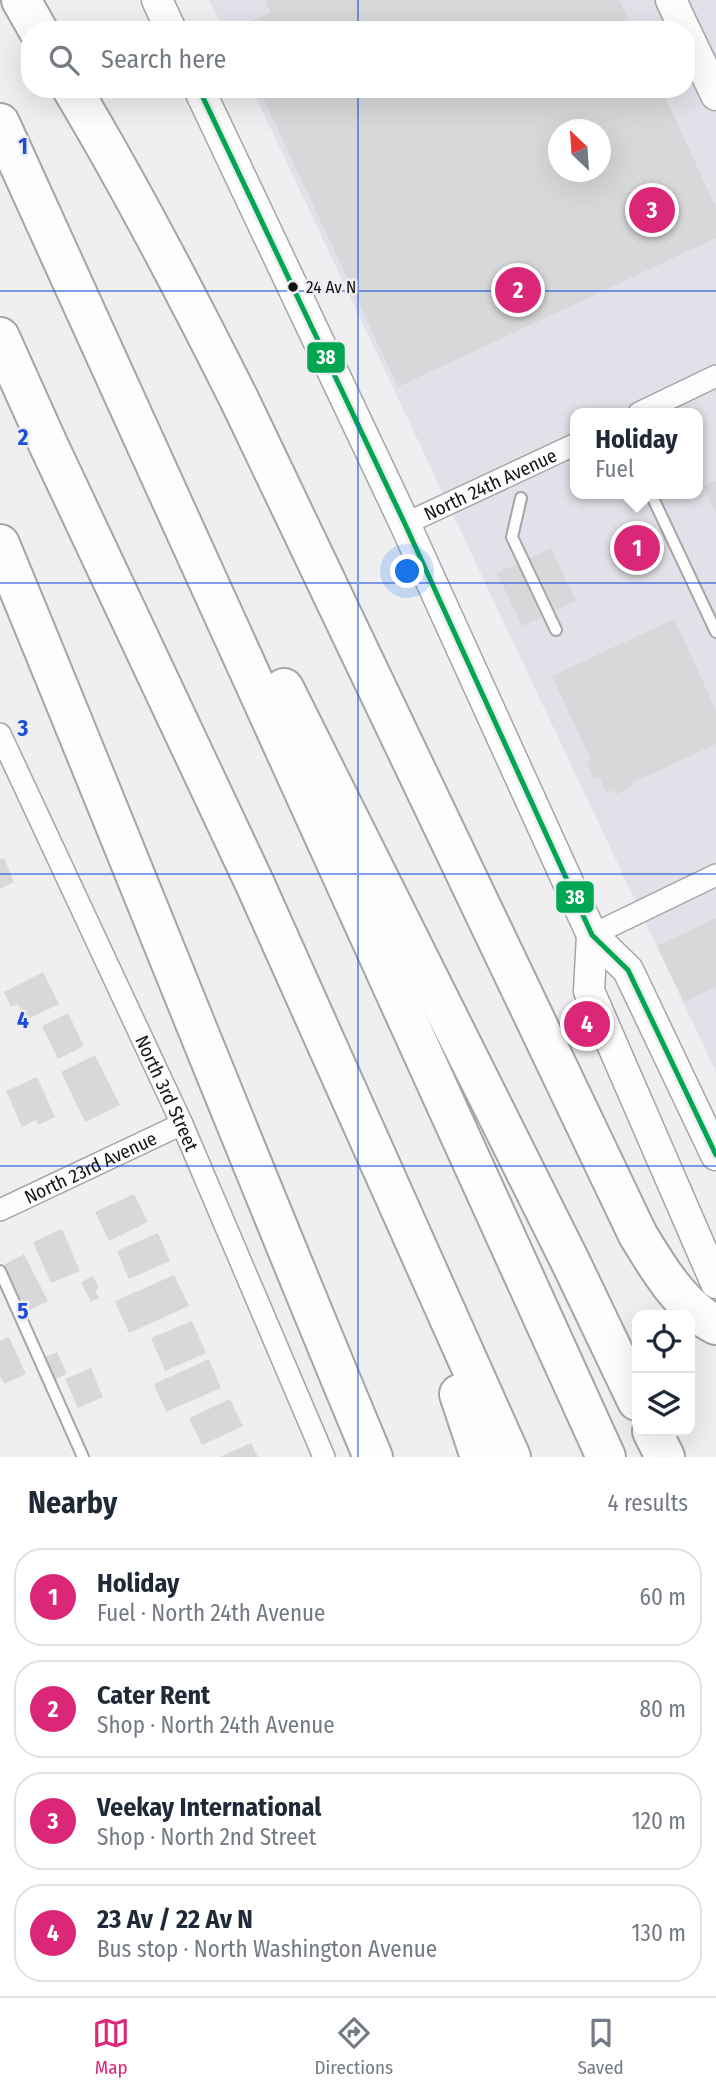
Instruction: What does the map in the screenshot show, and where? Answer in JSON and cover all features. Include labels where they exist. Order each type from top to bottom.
[{"type":"highway","points":[[21,0],[33,21]]},
{"type":"highway","points":[[77,98],[129,186],[240,401],[633,1224],[670,1285],[708,1321],[716,1325]]},
{"type":"highway","points":[[0,121],[565,1250],[632,1391]]},
{"type":"highway","points":[[0,121],[606,1457]]},
{"type":"highway","points":[[0,337],[53,456],[255,884],[511,1457]]},
{"type":"highway","points":[[0,544],[110,807],[234,1121],[373,1457]]},
{"type":"highway","points":[[374,1151],[480,1457]]},
{"type":"highway","points":[[654,1436],[665,1457]]},
{"type":"street","points":[[157,0],[167,21]]},
{"type":"street","points":[[671,0],[681,21]]},
{"type":"street","points":[[695,50],[716,95]]},
{"type":"street","points":[[203,98],[405,524],[592,935],[628,970],[715,1149]]},
{"type":"street","points":[[649,408],[716,376]]},
{"type":"street","name":"North 24th Avenue","points":[[405,524],[570,447]]},
{"type":"street","name":"North 3rd Street","points":[[0,734],[182,1124],[324,1457]]},
{"type":"street","points":[[592,935],[716,875]]},
{"type":"street","points":[[592,935],[589,991],[716,1283]]},
{"type":"street","name":"North 23rd Avenue","points":[[0,1210],[182,1124]]},
{"type":"lane","points":[[521,498],[512,537],[556,630]]},
{"type":"lane","points":[[653,499],[716,632]]},
{"type":"lane","points":[[0,1271],[83,1457]]},
{"type":"shaded area","points":[[209,0],[716,0],[716,1072],[256,98],[695,98],[695,21],[220,21]]},
{"type":"building","points":[[265,0],[619,0],[629,21],[252,21],[271,12]]},
{"type":"building","points":[[263,98],[665,98],[716,207],[716,238],[398,387]]},
{"type":"building","points":[[716,481],[716,513],[703,486]]},
{"type":"building","points":[[551,548],[576,601],[522,626],[497,573]]},
{"type":"building","points":[[674,619],[716,710],[716,744],[632,783],[634,786],[617,794],[615,790],[607,794],[599,777],[595,779],[587,762],[591,760],[552,676]]},
{"type":"building","points":[[4,858],[14,882],[0,889],[0,860]]},
{"type":"building","points":[[716,918],[716,987],[684,1002],[657,946]]},
{"type":"building","points":[[43,972],[59,1004],[26,1020],[18,1004],[11,1007],[4,992]]},
{"type":"building","points":[[68,1013],[84,1046],[58,1059],[42,1026]]},
{"type":"building","points":[[95,1055],[120,1105],[85,1122],[61,1072]]},
{"type":"building","points":[[37,1077],[55,1117],[38,1125],[36,1120],[22,1127],[6,1091]]},
{"type":"building","points":[[134,1194],[148,1222],[109,1241],[95,1212]]},
{"type":"building","points":[[62,1229],[80,1271],[51,1283],[33,1242]]},
{"type":"building","points":[[158,1233],[170,1261],[129,1279],[117,1251]]},
{"type":"building","points":[[24,1254],[48,1301],[23,1314],[0,1267]]},
{"type":"building","points":[[174,1275],[189,1306],[129,1333],[115,1301]]},
{"type":"building","points":[[93,1276],[99,1288],[95,1290],[99,1298],[91,1302],[81,1282]]},
{"type":"building","points":[[192,1321],[206,1353],[165,1371],[151,1338]]},
{"type":"building","points":[[9,1337],[26,1374],[4,1384],[0,1376],[0,1341]]},
{"type":"building","points":[[57,1352],[67,1374],[52,1381],[42,1358]]},
{"type":"building","points":[[209,1359],[221,1388],[166,1412],[154,1384]]},
{"type":"building","points":[[91,1368],[103,1397],[78,1408],[65,1379]]},
{"type":"building","points":[[230,1399],[243,1426],[202,1445],[189,1418]]},
{"type":"building","points":[[251,1443],[258,1457],[220,1457]]},
{"type":"transit line","name":"38","points":[[203,98],[405,524],[592,935],[628,970],[716,1155]]},
{"type":"place","name":"Veekay International","points":[[652,210]]},
{"type":"place","name":"24 Av N","points":[[293,287]]},
{"type":"place","name":"Cater Rent","points":[[518,290]]},
{"type":"place","name":"Holiday","points":[[637,548]]},
{"type":"place","name":"23 Av / 22 Av N","points":[[587,1024]]}]
